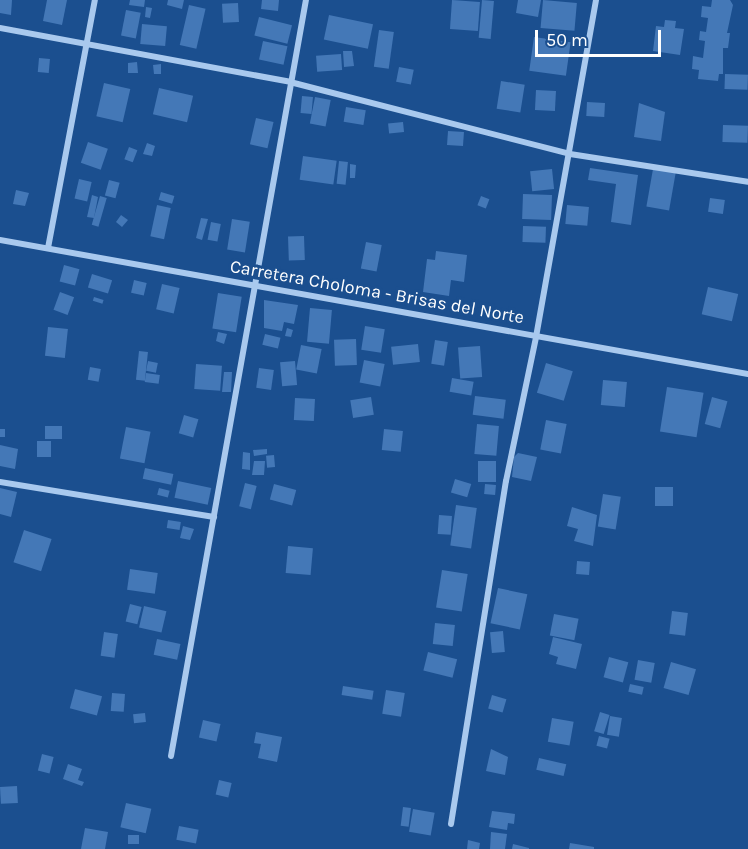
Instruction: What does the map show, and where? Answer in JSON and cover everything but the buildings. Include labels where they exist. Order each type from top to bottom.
[{"type":"street","points":[[48,248],[95,0]]},
{"type":"street","points":[[171,756],[214,517],[252,285],[306,0]]},
{"type":"street","points":[[451,824],[506,481],[536,337],[596,0]]},
{"type":"street","points":[[0,28],[290,82],[570,154],[748,182]]},
{"type":"street","name":"Carretera Choloma - Brisas del Norte","points":[[0,240],[748,374]]},
{"type":"street","points":[[0,482],[214,517]]}]
